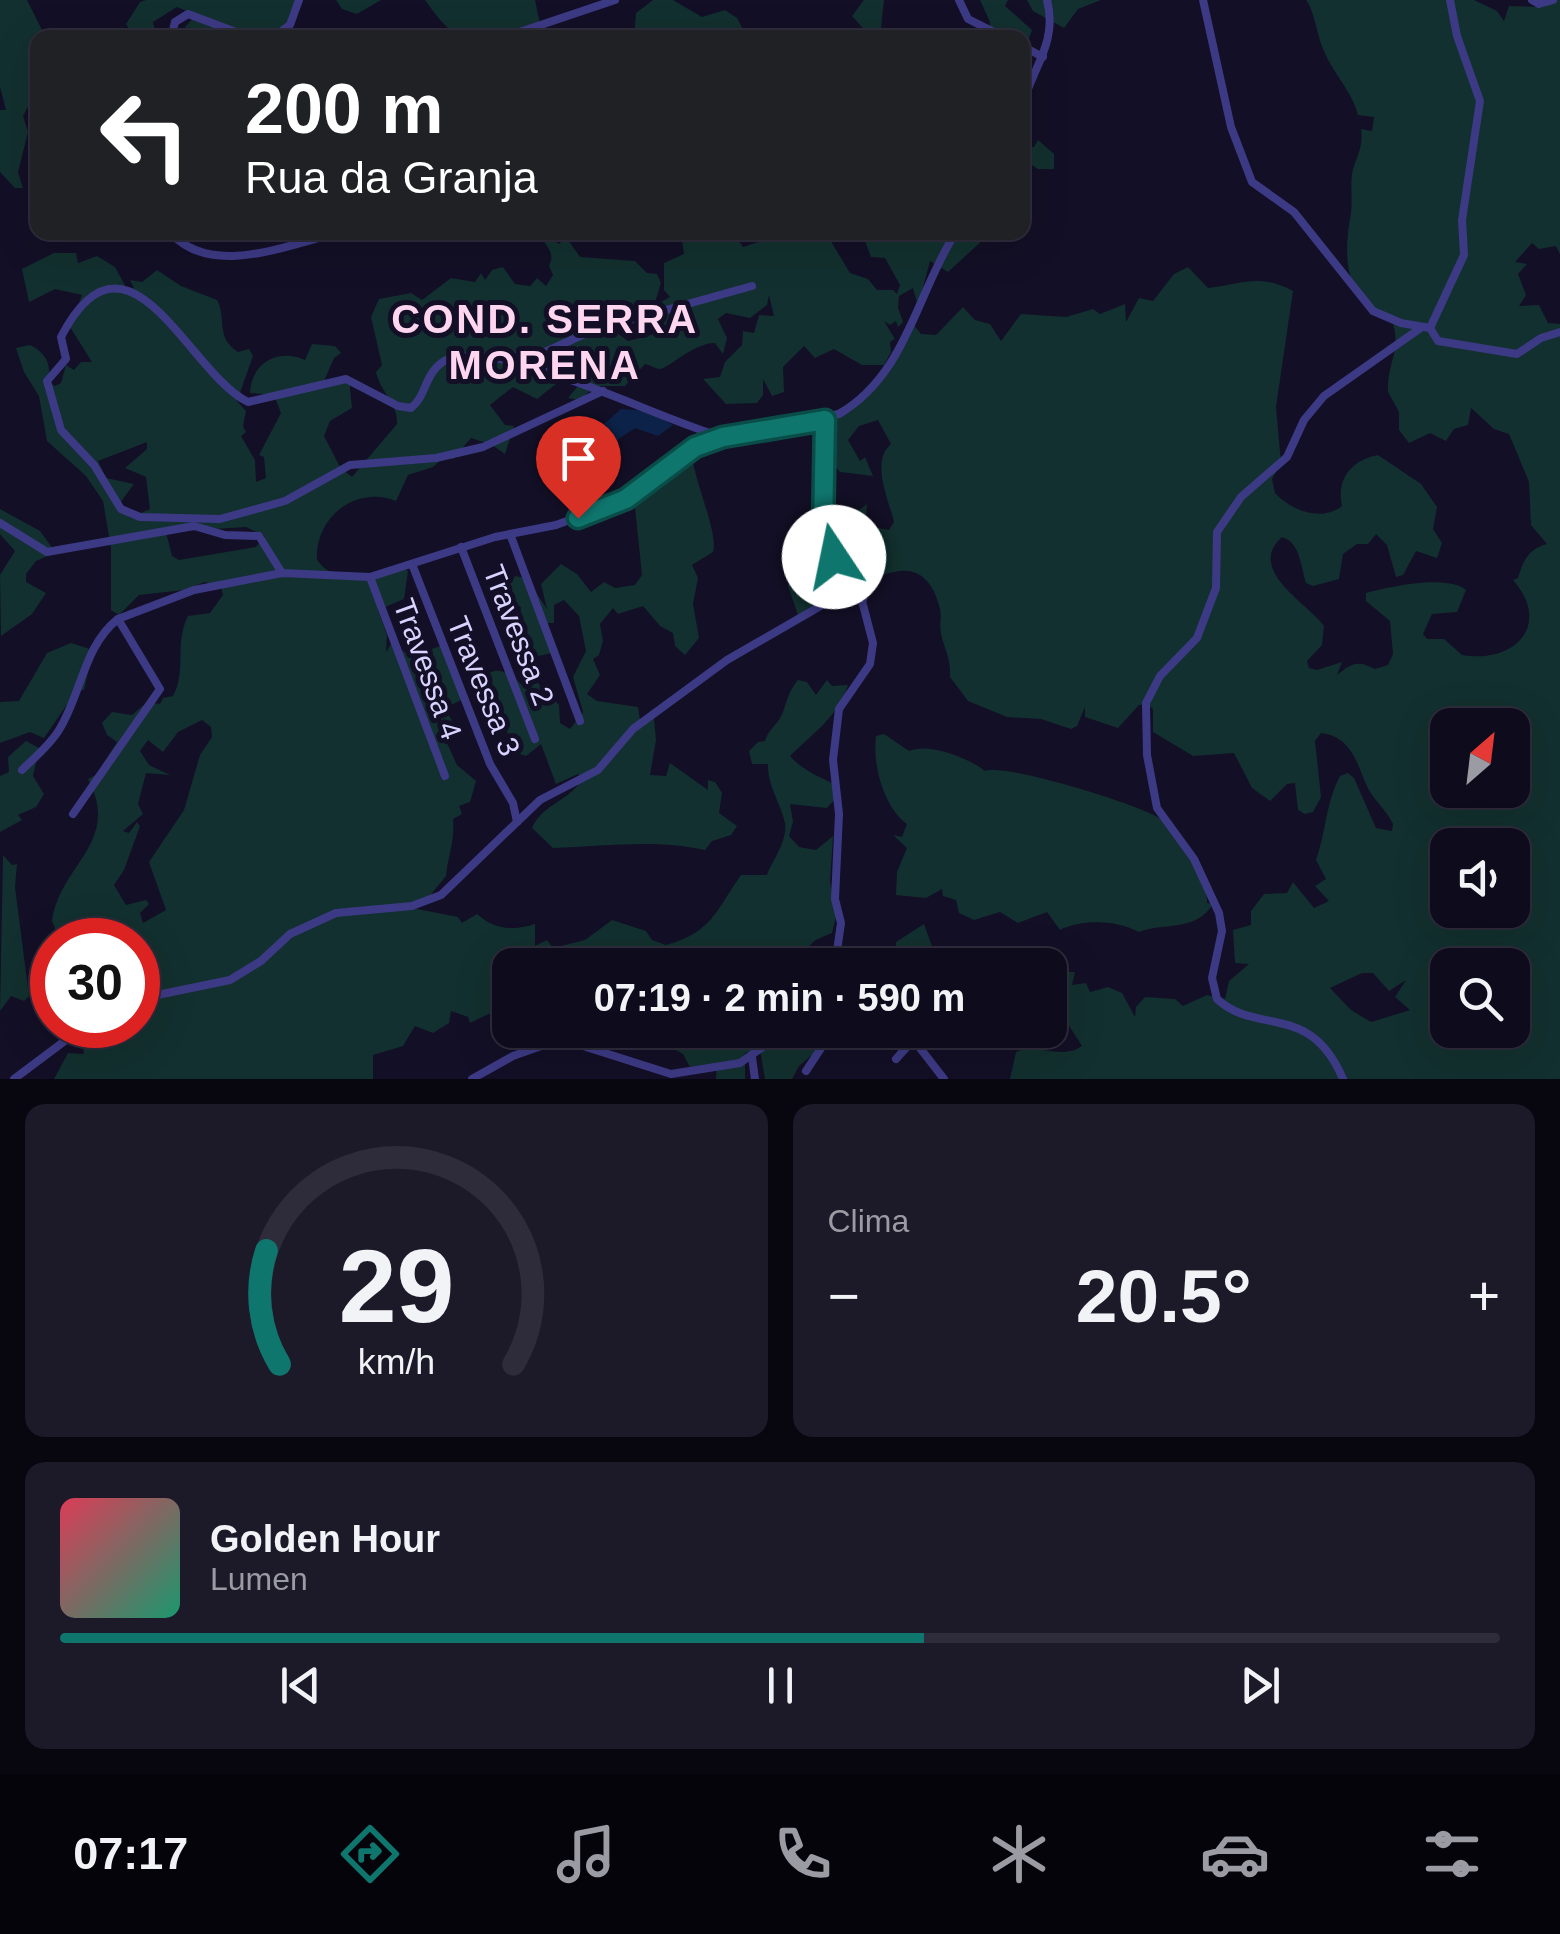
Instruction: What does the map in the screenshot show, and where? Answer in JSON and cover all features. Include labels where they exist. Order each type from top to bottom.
[{"type":"street","points":[[283,30],[290,25],[299,0]]},
{"type":"street","points":[[526,30],[614,0]]},
{"type":"street","points":[[959,0],[968,19],[981,30]]},
{"type":"street","points":[[1030,87],[1052,20],[1046,0]]},
{"type":"street","points":[[1203,0],[1231,127],[1252,182],[1294,212],[1373,311],[1401,324],[1426,327],[1436,340],[1448,344],[1516,354],[1541,338],[1560,332]]},
{"type":"street","points":[[1343,1079],[1319,1043],[1306,1032],[1229,1008],[1217,999],[1212,978],[1222,931],[1219,913],[1194,859],[1157,808],[1147,756],[1145,707],[1160,676],[1197,638],[1216,588],[1218,532],[1240,496],[1284,461],[1304,420],[1324,396],[1426,327],[1464,255],[1462,220],[1480,100],[1450,2],[1462,0]]},
{"type":"street","points":[[1532,0],[1539,4],[1553,0]]},
{"type":"street","points":[[175,30],[180,18],[196,14],[233,30]]},
{"type":"street","points":[[1030,50],[1043,57]]},
{"type":"street","points":[[180,240],[196,252],[222,256],[302,240]]},
{"type":"street","points":[[22,770],[61,727],[90,657],[108,626],[118,619],[194,590],[282,573],[370,577],[510,534],[556,525],[626,499],[684,452],[723,437],[825,420],[858,403],[881,378],[914,324],[938,261],[951,240]]},
{"type":"street","points":[[603,391],[482,446],[436,458],[350,465],[261,509],[220,518],[140,517],[121,508],[94,465],[60,430],[47,381],[66,359],[62,333],[102,292],[128,290],[148,301],[248,402],[346,379],[398,406],[411,408],[437,366],[462,355],[543,353],[591,331],[752,286]]},
{"type":"street","points":[[492,357],[651,407],[688,428],[723,437]]},
{"type":"street","points":[[825,420],[825,547],[856,578],[873,643],[870,664],[839,709],[833,760],[839,814],[835,898],[841,922],[837,948]]},
{"type":"street","points":[[0,523],[47,552],[194,526],[225,535],[260,536],[282,573]]},
{"type":"street","points":[[510,534],[580,721]]},
{"type":"street","name":"Travessa 2","points":[[461,548],[536,740]]},
{"type":"street","name":"Travessa 3","points":[[412,564],[490,764],[514,803],[517,822]]},
{"type":"street","name":"Travessa 4","points":[[370,577],[445,776]]},
{"type":"street","points":[[160,994],[230,980],[261,962],[290,934],[336,913],[431,900],[459,881],[547,794],[598,770],[634,729],[727,660],[824,604],[863,600]]},
{"type":"street","points":[[73,814],[160,689],[118,619]]},
{"type":"street","points":[[472,1079],[514,1056],[561,1040],[671,1074],[752,1057],[764,1048]]},
{"type":"street","points":[[14,1079],[55,1048]]},
{"type":"street","points":[[806,1071],[821,1048]]},
{"type":"street","points":[[896,1059],[906,1048]]},
{"type":"street","points":[[921,1048],[944,1079]]},
{"type":"street","points":[[752,1057],[755,1079]]},
{"type":"street","points":[[645,1079],[653,1070]]},
{"type":"green space","points":[[0,0],[27,0],[42,30],[30,30],[30,103],[23,116],[28,132],[18,172],[23,188],[15,188],[0,172],[0,110],[6,110],[0,87]]},
{"type":"green space","points":[[295,0],[290,30],[189,30],[185,27],[196,15],[177,7],[153,22],[155,30],[130,30],[126,24],[140,2]]},
{"type":"green space","points":[[336,0],[381,0],[357,14],[342,9]]},
{"type":"green space","points":[[425,0],[535,0],[540,24],[534,30],[452,30]]},
{"type":"green space","points":[[653,0],[673,0],[702,17],[725,10],[737,18],[743,30],[635,30],[636,13]]},
{"type":"green space","points":[[864,0],[884,0],[881,30],[865,30],[852,16]]},
{"type":"green space","points":[[980,0],[1008,0],[1005,6],[1032,30],[1030,35],[1030,30],[989,30],[990,22]]},
{"type":"green space","points":[[1027,0],[1101,0],[1078,9],[1064,28],[1033,11]]},
{"type":"green space","points":[[1306,0],[1474,0],[1497,11],[1504,21],[1509,6],[1544,7],[1548,0],[1560,0],[1560,254],[1556,246],[1539,249],[1532,243],[1515,262],[1527,264],[1518,274],[1526,295],[1519,306],[1539,305],[1548,323],[1560,324],[1560,1079],[1010,1079],[1016,1052],[1066,1052],[1082,1046],[1067,1023],[1067,972],[1075,972],[1072,985],[1086,983],[1090,992],[1108,987],[1122,993],[1135,1017],[1136,1007],[1145,997],[1175,999],[1183,1006],[1207,995],[1225,999],[1229,981],[1249,964],[1235,963],[1233,930],[1251,925],[1251,911],[1264,894],[1287,893],[1293,882],[1314,908],[1329,901],[1315,886],[1326,879],[1316,860],[1340,776],[1348,773],[1354,778],[1376,828],[1392,831],[1393,824],[1369,789],[1351,751],[1331,735],[1321,733],[1315,741],[1321,797],[1313,812],[1305,814],[1298,810],[1295,783],[1287,784],[1270,801],[1252,788],[1234,753],[1193,756],[1153,732],[1153,709],[1147,704],[1139,705],[1118,728],[1085,717],[1085,707],[1077,726],[1071,729],[1041,719],[1007,717],[968,701],[950,677],[935,594],[929,583],[912,572],[890,573],[864,584],[865,579],[831,562],[827,574],[831,597],[798,615],[788,586],[803,553],[818,540],[826,505],[859,510],[867,504],[866,518],[873,527],[889,530],[894,522],[881,471],[891,444],[878,420],[859,426],[848,440],[860,461],[865,457],[873,476],[840,472],[826,456],[819,429],[797,425],[854,400],[878,376],[914,325],[921,334],[936,335],[963,307],[975,320],[990,324],[1001,341],[1021,314],[1066,317],[1093,309],[1100,314],[1125,304],[1126,322],[1139,298],[1153,301],[1174,274],[1188,267],[1208,288],[1270,282],[1293,291],[1276,407],[1281,463],[1272,479],[1275,493],[1307,512],[1334,511],[1342,506],[1341,487],[1348,472],[1361,461],[1378,455],[1421,484],[1437,507],[1433,529],[1442,543],[1437,558],[1416,551],[1403,575],[1396,577],[1387,545],[1376,534],[1368,544],[1357,544],[1343,554],[1339,579],[1313,586],[1306,583],[1293,544],[1282,537],[1273,549],[1271,562],[1275,574],[1324,626],[1322,645],[1307,661],[1309,668],[1317,670],[1342,662],[1337,675],[1355,664],[1375,669],[1388,665],[1393,654],[1390,621],[1366,601],[1366,593],[1417,583],[1445,583],[1466,590],[1457,612],[1432,614],[1423,634],[1427,639],[1444,639],[1462,655],[1497,654],[1511,647],[1522,638],[1529,612],[1513,580],[1518,578],[1531,552],[1547,544],[1531,525],[1529,482],[1509,434],[1494,429],[1471,408],[1468,425],[1454,429],[1446,441],[1430,433],[1409,443],[1399,430],[1399,412],[1388,392],[1394,327],[1390,315],[1362,299],[1354,287],[1347,258],[1351,183],[1361,129],[1372,131],[1374,117],[1358,115],[1324,51]],"holes":[[[1362,973],[1373,973],[1389,991],[1406,980],[1395,997],[1410,1010],[1371,1022],[1351,1010],[1330,988]]]},
{"type":"green space","points":[[1038,140],[1054,154],[1054,169],[1038,169],[1030,164],[1030,147]]},
{"type":"green space","points":[[544,240],[560,244],[568,240],[580,257],[635,261],[647,273],[657,274],[661,283],[653,309],[605,324],[628,341],[658,333],[661,302],[670,297],[664,290],[664,263],[684,254],[682,240],[738,240],[743,247],[764,240],[830,240],[850,273],[868,279],[877,290],[893,290],[897,294],[900,285],[885,258],[871,257],[865,240],[983,240],[948,272],[930,261],[918,306],[913,288],[899,296],[903,322],[898,327],[896,321],[890,325],[884,321],[895,339],[890,342],[891,352],[884,365],[862,365],[834,349],[815,358],[804,346],[783,367],[784,392],[772,396],[763,379],[763,395],[757,403],[726,404],[703,379],[720,377],[725,362],[742,345],[743,331],[754,333],[759,315],[774,316],[769,295],[767,305],[750,318],[726,313],[718,319],[727,338],[723,354],[715,343],[707,344],[663,368],[645,364],[625,386],[595,386],[580,400],[568,398],[578,386],[574,383],[556,384],[537,399],[513,387],[490,405],[505,425],[514,426],[505,454],[471,438],[453,459],[446,455],[433,467],[408,475],[396,501],[366,497],[353,501],[341,508],[323,530],[317,560],[336,575],[357,578],[401,568],[408,571],[404,599],[378,610],[387,635],[386,652],[391,644],[412,656],[440,646],[463,699],[445,708],[456,728],[446,741],[457,765],[476,781],[470,802],[459,806],[462,814],[453,819],[446,876],[428,898],[407,907],[458,917],[462,923],[477,914],[504,928],[535,924],[535,946],[547,940],[553,948],[492,948],[492,1012],[470,1023],[468,1017],[451,1011],[449,1023],[433,1033],[415,1026],[403,1046],[373,1055],[373,1079],[54,1079],[68,1053],[84,1054],[83,1048],[160,1048],[160,918],[152,918],[166,910],[149,862],[184,810],[200,755],[212,737],[211,727],[202,720],[178,732],[163,752],[148,740],[140,751],[149,765],[170,775],[146,773],[138,804],[143,814],[123,831],[129,833],[137,822],[140,826],[124,870],[114,885],[126,905],[146,900],[149,904],[140,913],[142,918],[53,918],[57,901],[85,853],[98,820],[97,801],[88,779],[96,775],[117,742],[107,735],[102,723],[112,712],[132,715],[147,702],[160,704],[163,698],[173,696],[188,616],[210,613],[223,595],[221,587],[205,582],[184,590],[139,595],[119,615],[111,610],[111,548],[103,501],[86,476],[47,441],[39,396],[24,372],[16,348],[30,345],[40,351],[48,364],[47,381],[55,386],[61,383],[66,365],[74,370],[81,362],[92,362],[70,327],[82,295],[55,289],[29,302],[22,269],[54,253],[76,253],[78,263],[97,256],[115,267],[127,289],[134,288],[130,280],[142,282],[157,270],[181,286],[217,300],[226,340],[238,352],[249,349],[253,356],[237,401],[246,411],[246,432],[241,436],[255,460],[256,482],[266,478],[264,457],[259,455],[281,413],[274,395],[250,393],[255,373],[276,357],[305,360],[312,344],[335,346],[341,353],[334,358],[324,381],[349,379],[352,408],[330,421],[324,436],[340,467],[352,477],[397,424],[395,411],[376,372],[382,365],[371,317],[379,299],[411,293],[422,300],[451,278],[475,282],[481,273],[485,280],[492,270],[503,267],[515,284],[530,286],[537,278],[546,286],[553,275]],"holes":[[[147,442],[147,449],[125,468],[146,477],[150,509],[130,518],[120,503],[134,484],[106,478],[98,461]],[[246,527],[265,536],[256,547],[179,560],[172,556],[166,532]]]},
{"type":"green space","points":[[692,455],[714,544],[713,552],[692,565],[698,578],[693,604],[699,638],[685,655],[675,646],[673,633],[660,626],[643,606],[618,614],[613,608],[600,624],[603,641],[599,655],[593,659],[600,675],[587,694],[597,701],[638,707],[640,720],[654,719],[656,740],[650,775],[666,776],[670,763],[708,790],[708,780],[715,782],[722,793],[719,813],[737,826],[731,835],[712,841],[705,850],[649,844],[553,848],[532,828],[542,813],[571,793],[582,779],[578,774],[556,784],[541,744],[526,756],[517,753],[502,721],[502,705],[483,700],[480,687],[493,671],[504,672],[521,684],[535,680],[559,705],[560,723],[570,729],[583,712],[573,677],[586,651],[579,616],[564,600],[554,605],[554,623],[548,623],[553,653],[538,656],[529,652],[520,631],[521,607],[510,602],[505,591],[515,576],[526,578],[547,609],[541,584],[561,564],[577,574],[591,592],[604,582],[615,588],[635,585],[642,575],[634,498]]},
{"type":"green space","points":[[0,509],[40,531],[51,546],[50,555],[36,561],[26,574],[26,582],[46,593],[32,614],[1,636],[0,575],[15,551],[0,534]]},
{"type":"green space","points":[[71,643],[93,650],[84,690],[77,690],[44,738],[30,732],[0,743],[0,702],[19,701],[47,653]]},
{"type":"green space","points":[[798,680],[807,682],[816,695],[827,680],[832,686],[848,685],[844,696],[824,724],[790,756],[832,783],[835,799],[827,808],[790,804],[793,822],[789,836],[799,847],[816,850],[833,836],[830,882],[837,913],[832,933],[809,948],[553,948],[585,940],[612,920],[646,931],[652,940],[666,945],[682,940],[712,918],[741,875],[767,875],[782,843],[785,823],[768,764],[752,764],[749,751],[765,741]]},
{"type":"green space","points":[[884,734],[909,751],[948,753],[985,771],[1019,773],[1073,787],[1159,818],[1190,858],[1203,883],[1207,903],[1213,904],[1189,923],[1139,932],[1099,922],[1060,930],[1047,912],[1018,923],[1000,912],[974,920],[959,913],[956,900],[943,896],[942,889],[926,898],[896,895],[897,872],[907,848],[893,835],[902,837],[907,824],[886,797],[878,772],[876,736]]},
{"type":"green space","points":[[26,741],[39,748],[33,776],[44,794],[36,807],[18,815],[22,820],[0,832],[0,776],[9,772],[8,757]]},
{"type":"green space","points":[[3,855],[12,865],[17,864],[15,887],[29,996],[24,1001],[11,996],[0,1011]]},
{"type":"green space","points":[[924,924],[932,946],[948,948],[896,948],[896,942]]},
{"type":"green space","points":[[672,1048],[820,1048],[799,1066],[792,1079],[765,1079],[760,1050],[745,1053],[745,1079],[716,1079],[717,1063],[690,1067],[683,1054]]},
{"type":"water","points":[[621,409],[649,411],[673,425],[658,436],[635,428],[611,444],[596,438],[596,431]]},
{"type":"district","name":"COND. SERRA MORENA","points":[[545,342]]},
{"type":"route","points":[[578,518],[638,492],[674,458],[695,447],[723,437],[825,420],[827,499],[823,531],[825,547],[834,557]]}]
